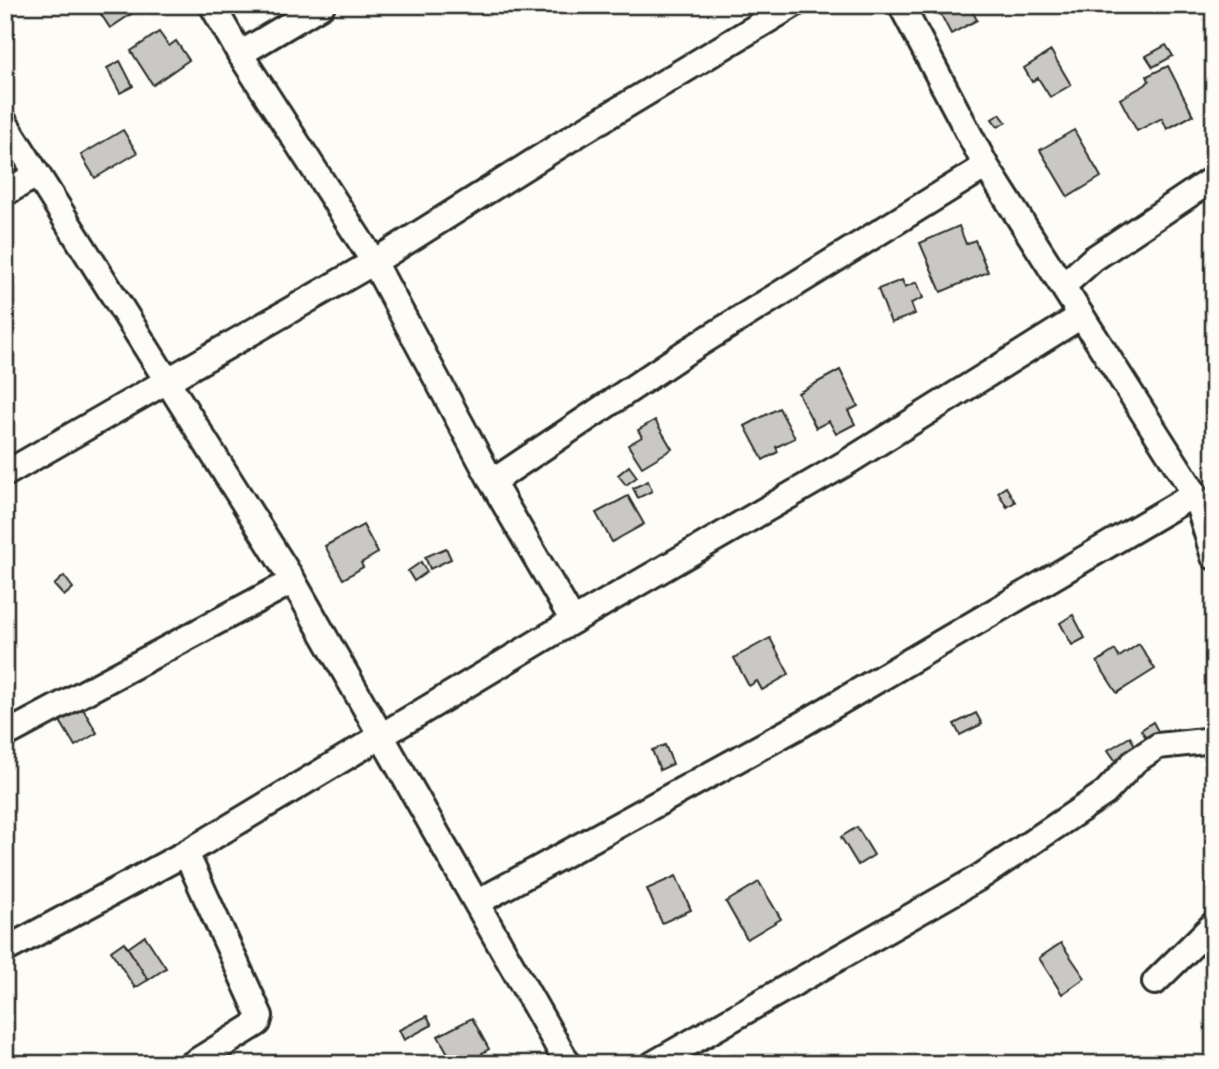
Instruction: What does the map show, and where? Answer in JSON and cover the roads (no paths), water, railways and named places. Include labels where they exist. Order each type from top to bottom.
[{"type":"street","points":[[212,5],[240,54],[374,262],[492,482],[573,621]]},
{"type":"street","points":[[240,54],[322,5]]},
{"type":"street","points":[[5,474],[374,262],[573,137],[793,5]]},
{"type":"street","points":[[901,5],[986,166],[1064,285],[1208,516],[1214,557]]},
{"type":"street","points":[[5,123],[293,581],[568,1064]]},
{"type":"street","points":[[492,482],[686,352],[986,166]]},
{"type":"street","points":[[5,193],[36,175]]},
{"type":"street","points":[[1064,285],[1093,259],[1214,178]]},
{"type":"street","points":[[5,950],[186,853],[573,621],[846,463],[1081,316]]},
{"type":"street","points":[[478,902],[804,723],[1195,494]]},
{"type":"street","points":[[5,736],[293,581]]},
{"type":"street","points":[[653,1064],[980,877],[1105,793],[1135,761],[1158,746],[1214,740]]},
{"type":"street","points":[[186,853],[260,1016],[258,1023],[192,1064]]},
{"type":"street","points":[[1155,982],[1214,924]]}]
